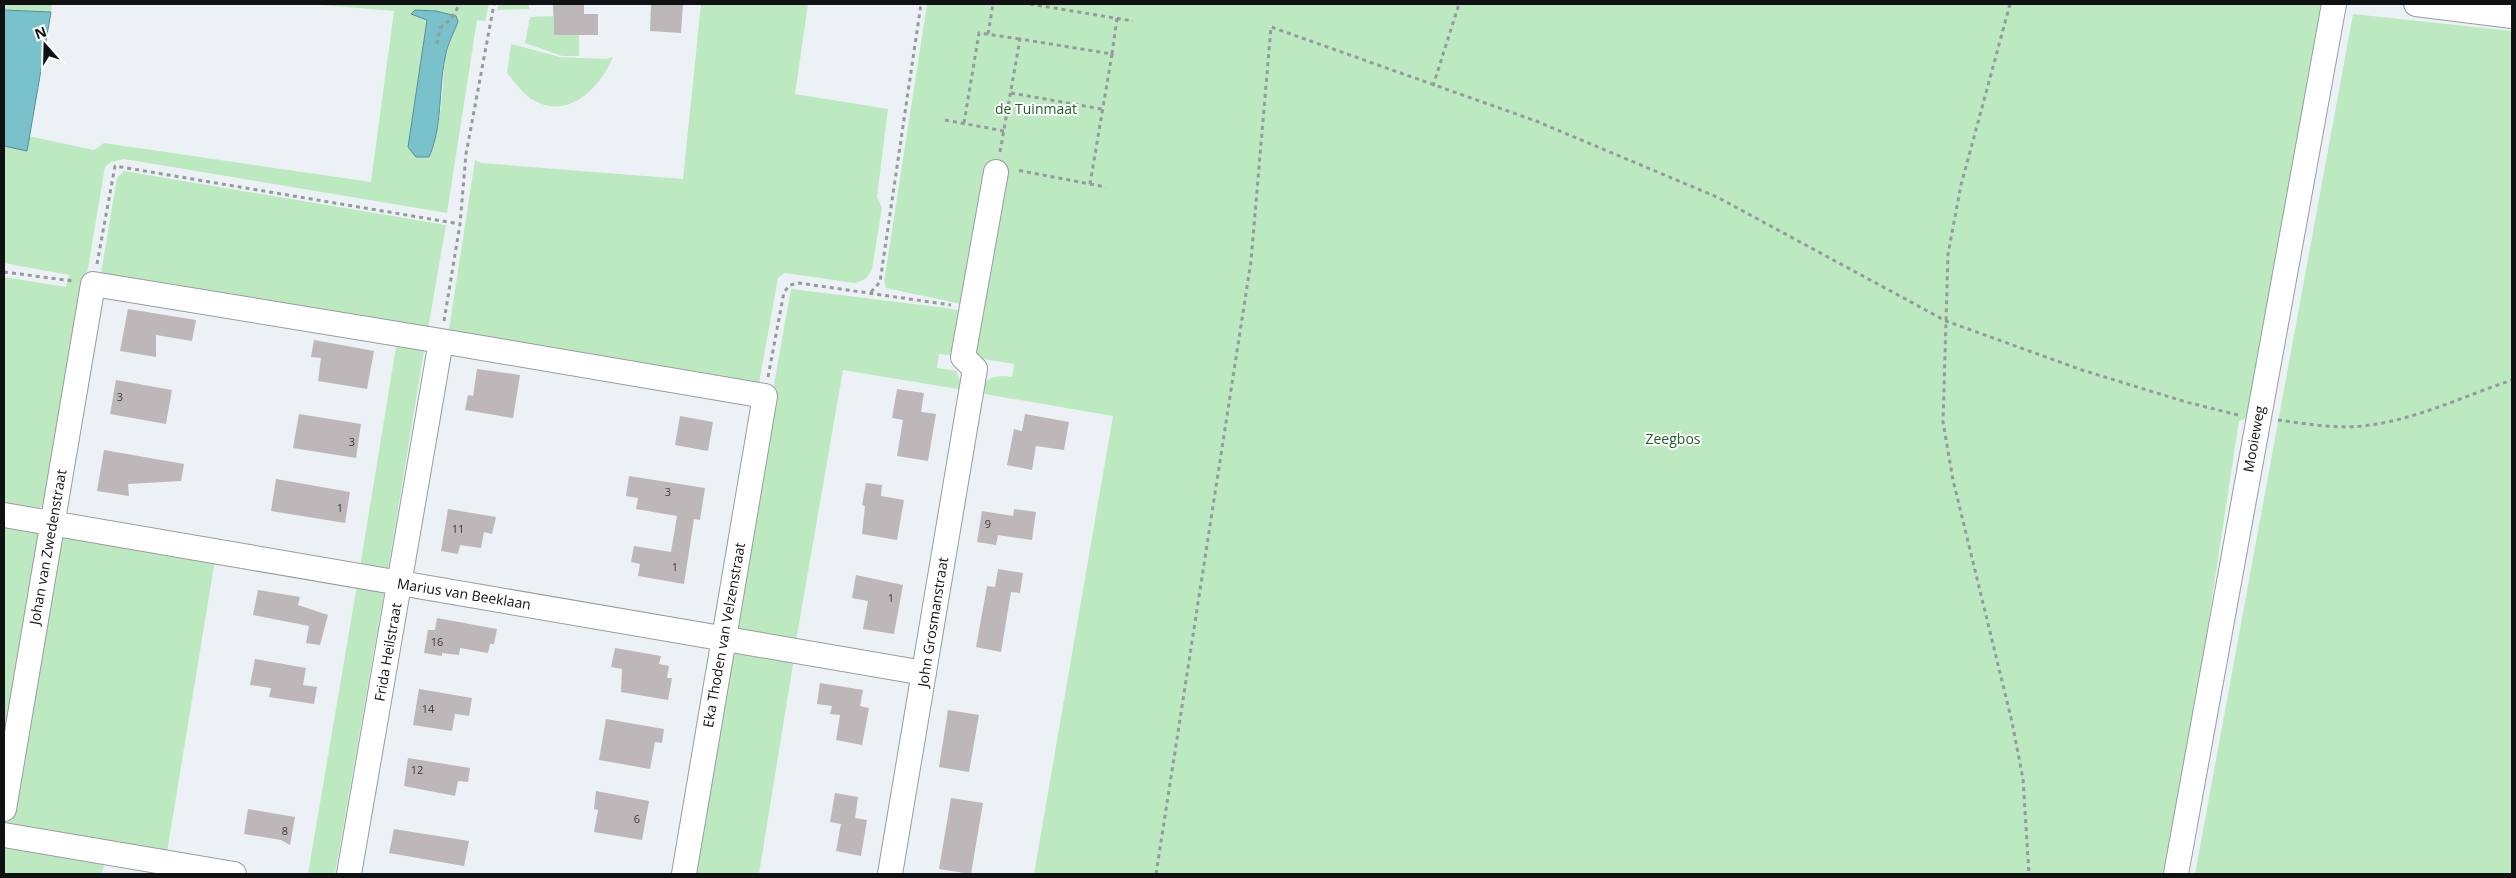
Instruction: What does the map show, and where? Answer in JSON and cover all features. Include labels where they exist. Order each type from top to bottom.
[{"type":"street","name":"Mooieweg","points":[[2176,874],[2257,419],[2334,4]]},
{"type":"street","points":[[2416,4],[2512,16]]},
{"type":"street","points":[[972,309],[996,169]]},
{"type":"street","points":[[84,283],[764,396]]},
{"type":"street","name":"Johan van Zwedenstraat","points":[[4,809],[26,519],[84,283]]},
{"type":"street","name":"John Grosmanstraat","points":[[890,874],[975,369],[963,357],[972,309]]},
{"type":"street","name":"Frida Heilstraat","points":[[349,874],[441,341]]},
{"type":"street","name":"Eka Thoden van Velzenstraat","points":[[684,874],[744,641],[764,396]]},
{"type":"street","name":"Marius van Beeklaan","points":[[26,519],[924,673]]},
{"type":"street","points":[[4,835],[234,874]]},
{"type":"path","points":[[441,341],[460,224],[466,154],[494,4]]},
{"type":"path","points":[[871,293],[880,282],[921,4]]},
{"type":"path","points":[[988,34],[992,4]]},
{"type":"path","points":[[1030,4],[1133,21]]},
{"type":"path","points":[[1433,86],[1459,4]]},
{"type":"path","points":[[2010,4],[1962,185],[1948,254],[1943,422],[1953,480],[2014,732],[2023,779],[2029,874]]},
{"type":"path","points":[[437,44],[440,28],[451,19],[458,7]]},
{"type":"path","points":[[1090,184],[1117,18]]},
{"type":"path","points":[[1156,874],[1251,261],[1271,26],[1433,86],[1536,121],[1718,197],[1946,320],[2082,370],[2186,402],[2257,419],[2264,418],[2320,426],[2370,426],[2394,421],[2512,380]]},
{"type":"path","points":[[964,123],[979,33],[1112,54]]},
{"type":"path","points":[[1020,40],[996,169],[1106,187]]},
{"type":"path","points":[[1011,93],[1102,109]]},
{"type":"path","points":[[945,120],[1004,130]]},
{"type":"path","points":[[4,272],[84,283],[116,166],[460,224]]},
{"type":"path","points":[[764,396],[784,292],[790,285],[804,283],[972,309]]},
{"type":"green space","points":[[4,4],[52,4],[51,12],[4,10]]},
{"type":"green space","points":[[310,4],[489,4],[485,21],[477,20],[447,213],[124,159],[111,162],[105,167],[49,500],[38,509],[4,506],[4,277],[66,287],[69,275],[4,263],[4,146],[27,151],[28,136],[94,150],[104,143],[371,182],[394,11]],"holes":[[[412,14],[458,22],[445,56],[441,109],[434,145],[408,146],[427,20]]]},
{"type":"green space","points":[[499,4],[529,4],[529,9],[497,10]]},
{"type":"green space","points":[[701,4],[808,4],[795,94],[888,109],[877,197],[882,208],[872,269],[869,275],[865,279],[854,283],[785,273],[778,278],[758,389],[448,336],[475,160],[481,163],[683,179]]},
{"type":"green space","name":"Zeegbos","points":[[927,4],[2327,4],[2250,416],[2239,421],[2187,763],[2165,874],[1034,874],[1113,416],[979,393],[984,383],[992,378],[1001,376],[1012,377],[1014,364],[970,357],[966,305],[886,288],[884,282]]},
{"type":"green space","points":[[2353,14],[2512,31],[2512,874],[2195,874]]},
{"type":"green space","points":[[553,16],[554,35],[579,35],[579,56],[562,56],[525,43],[530,17]]},
{"type":"green space","points":[[511,44],[560,57],[606,59],[613,57],[601,79],[583,97],[572,103],[548,106],[535,101],[527,95],[507,73]]},
{"type":"green space","points":[[124,171],[446,225],[428,329],[101,273],[117,178]]},
{"type":"green space","points":[[791,289],[947,308],[965,312],[958,356],[939,354],[937,368],[956,371],[964,390],[843,370],[796,641],[749,633],[734,627],[732,619]]},
{"type":"green space","points":[[397,341],[425,345],[388,570],[360,567]]},
{"type":"green space","points":[[4,523],[40,532],[4,755]]},
{"type":"green space","points":[[60,536],[215,560],[166,858],[5,831],[53,546]]},
{"type":"green space","points":[[357,585],[376,589],[384,593],[335,874],[308,874]]},
{"type":"green space","points":[[733,652],[794,658],[759,874],[691,874]]},
{"type":"green space","points":[[4,842],[105,860],[102,874],[4,874]]},
{"type":"water","points":[[4,10],[51,12],[27,151],[4,146]]},
{"type":"water","points":[[415,10],[436,11],[456,16],[458,22],[446,54],[438,121],[429,157],[416,157],[408,147],[427,20],[411,14]]},
{"type":"building","points":[[553,4],[584,4],[584,14],[598,14],[598,35],[554,35]]},
{"type":"building","points":[[651,4],[683,4],[681,33],[650,31]]},
{"type":"building","points":[[128,309],[196,320],[192,341],[156,335],[156,357],[120,351]]},
{"type":"building","points":[[314,340],[374,351],[367,389],[318,381],[321,358],[311,357]]},
{"type":"building","points":[[477,369],[520,375],[513,418],[465,410],[468,395],[473,396]]},
{"type":"building","points":[[116,380],[172,390],[166,424],[110,414]]},
{"type":"building","points":[[897,389],[924,393],[921,412],[936,414],[928,461],[897,456],[903,420],[892,418]]},
{"type":"building","points":[[299,414],[361,424],[356,458],[293,448]]},
{"type":"building","points":[[1025,414],[1069,422],[1064,450],[1036,446],[1032,470],[1007,465],[1014,429],[1022,431]]},
{"type":"building","points":[[680,416],[713,422],[708,451],[675,445]]},
{"type":"building","points":[[104,450],[184,464],[181,481],[128,484],[129,496],[97,491]]},
{"type":"building","points":[[629,476],[705,488],[700,520],[694,519],[684,584],[638,576],[640,564],[631,562],[634,546],[671,552],[677,516],[636,509],[638,498],[626,496]]},
{"type":"building","points":[[276,479],[350,492],[345,523],[271,511]]},
{"type":"building","points":[[866,483],[882,485],[881,496],[904,500],[897,540],[862,534],[865,506],[862,505]]},
{"type":"building","points":[[448,509],[496,517],[492,534],[484,532],[481,548],[460,545],[458,554],[441,551]]},
{"type":"building","points":[[1014,509],[1036,512],[1032,540],[998,535],[996,545],[977,542],[982,511],[1013,516]]},
{"type":"building","points":[[998,569],[1023,573],[1020,593],[1011,592],[1001,652],[976,647],[987,586],[995,587]]},
{"type":"building","points":[[856,575],[903,585],[894,634],[863,629],[868,601],[852,598]]},
{"type":"building","points":[[258,590],[300,597],[298,605],[328,615],[320,645],[306,643],[309,626],[253,615]]},
{"type":"building","points":[[437,618],[497,629],[494,644],[490,644],[488,653],[460,648],[459,655],[442,653],[442,656],[424,653],[428,630],[435,630]]},
{"type":"building","points":[[615,648],[661,656],[659,664],[669,666],[667,678],[672,678],[668,700],[621,692],[622,669],[611,667]]},
{"type":"building","points":[[255,659],[306,668],[303,685],[317,687],[314,704],[269,697],[271,688],[250,685]]},
{"type":"building","points":[[820,683],[863,690],[860,706],[869,708],[862,745],[836,740],[840,715],[830,714],[832,706],[817,704]]},
{"type":"building","points":[[419,689],[472,698],[469,716],[455,714],[452,731],[413,725]]},
{"type":"building","points":[[948,710],[979,715],[969,772],[939,767]]},
{"type":"building","points":[[606,719],[664,729],[662,743],[655,742],[650,769],[599,760]]},
{"type":"building","points":[[408,758],[470,768],[468,782],[458,781],[455,796],[404,786]]},
{"type":"building","points":[[596,791],[649,801],[642,840],[594,832],[598,810],[594,809]]},
{"type":"building","points":[[835,793],[858,797],[855,818],[867,820],[861,856],[836,851],[841,824],[830,822]]},
{"type":"building","points":[[951,798],[983,803],[971,874],[939,869]]},
{"type":"building","points":[[248,809],[295,817],[290,845],[281,840],[244,834]]},
{"type":"building","points":[[394,829],[469,841],[464,866],[389,853]]},
{"type":"park label","name":"de Tuinmaat","points":[[1036,109]]}]
